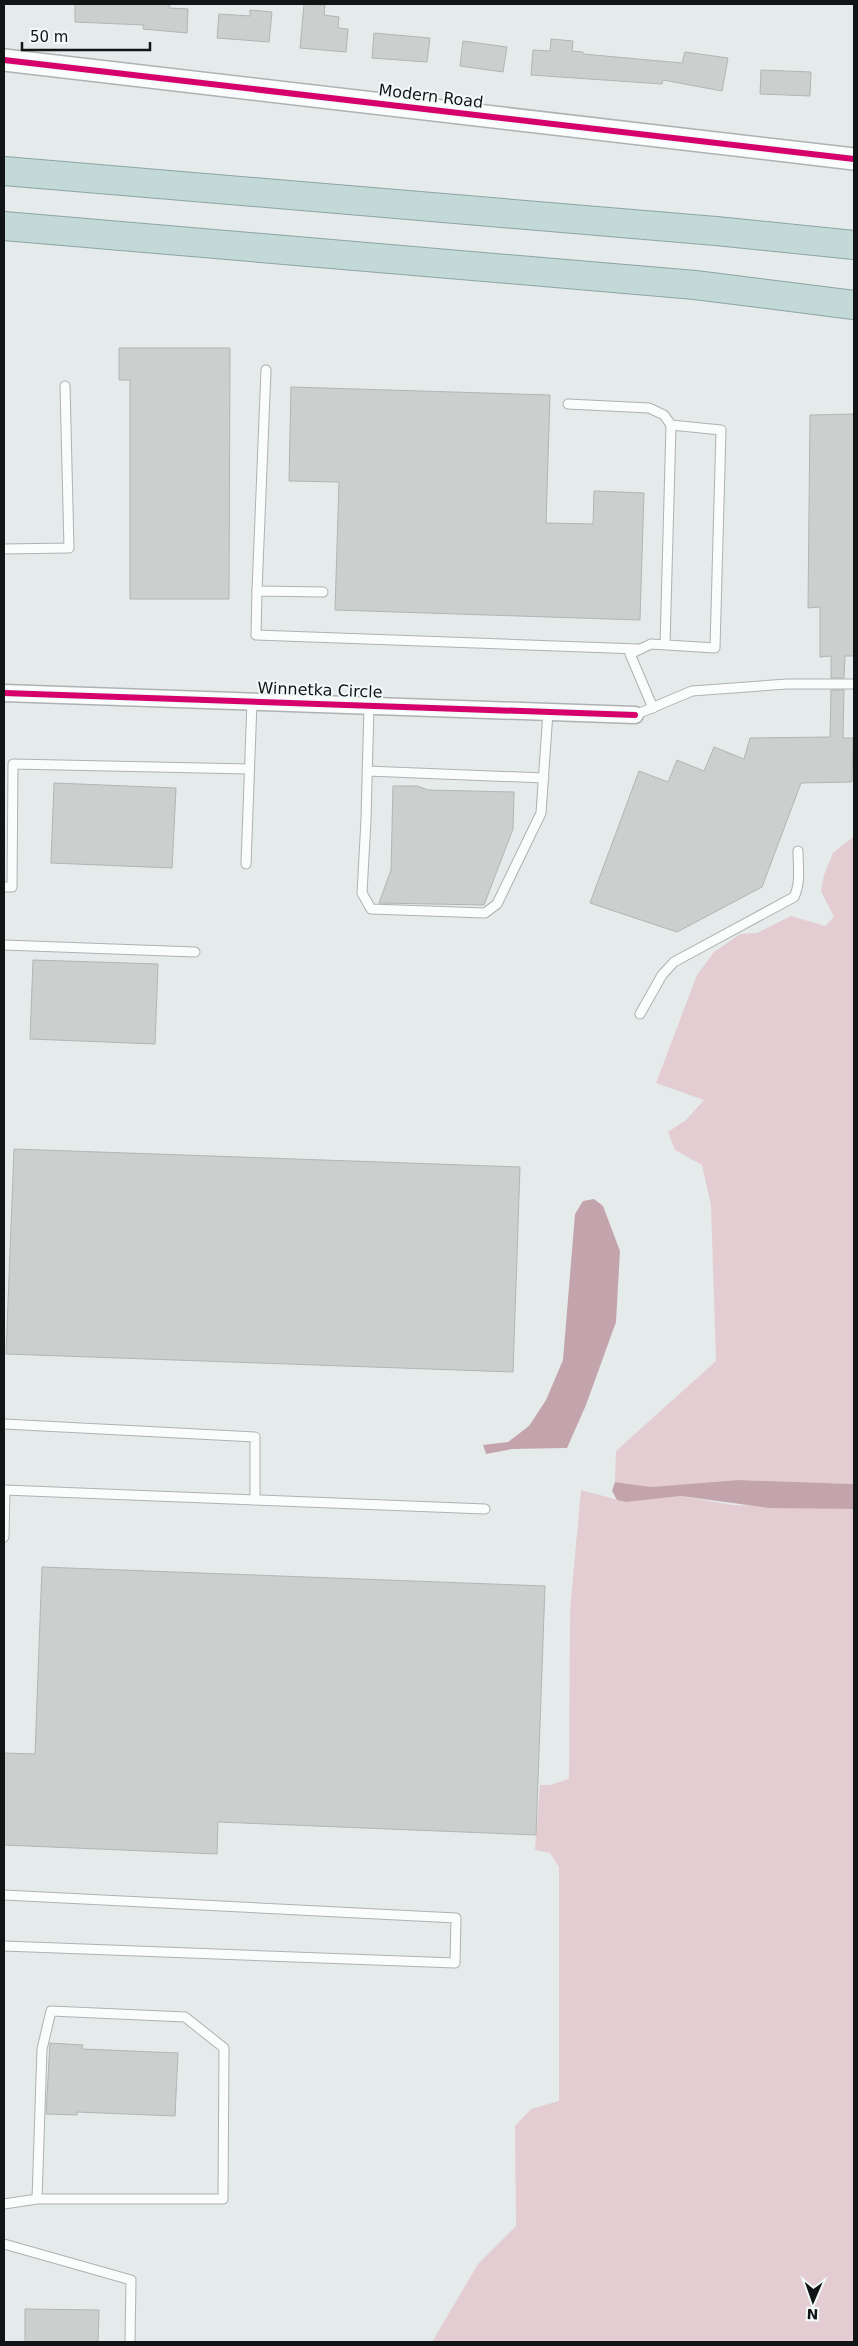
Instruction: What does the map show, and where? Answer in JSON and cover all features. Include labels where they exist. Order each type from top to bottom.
[{"type":"highway","points":[[4,171],[854,245]]},
{"type":"highway","points":[[4,226],[695,284],[854,304]]},
{"type":"street","name":"Modern Road","points":[[4,60],[854,159]]},
{"type":"street","name":"Winnetka Circle","points":[[4,693],[635,715]]},
{"type":"lane","points":[[266,370],[256,635],[640,649]]},
{"type":"lane","points":[[4,549],[69,548],[65,386]]},
{"type":"lane","points":[[568,404],[649,408],[664,415],[671,425],[665,645]]},
{"type":"lane","points":[[653,708],[630,654],[651,644],[715,648],[721,430],[671,425]]},
{"type":"lane","points":[[257,591],[323,592]]},
{"type":"lane","points":[[635,715],[692,691],[787,684],[854,684]]},
{"type":"lane","points":[[246,864],[252,702]]},
{"type":"lane","points":[[369,706],[362,893],[371,909],[443,913],[485,913],[497,904],[541,813],[548,712]]},
{"type":"lane","points":[[4,886],[12,887],[13,764],[249,769]]},
{"type":"lane","points":[[367,771],[544,778]]},
{"type":"lane","points":[[640,1014],[662,975],[674,962],[794,896],[798,879],[798,851]]},
{"type":"lane","points":[[4,945],[195,952]]},
{"type":"lane","points":[[4,1424],[255,1437],[255,1500]]},
{"type":"lane","points":[[4,1537],[4,1490],[485,1509]]},
{"type":"lane","points":[[4,1895],[456,1918],[455,1963],[4,1946]]},
{"type":"lane","points":[[4,2204],[37,2199],[222,2199],[224,2048],[185,2017],[51,2011],[42,2049],[37,2199]]},
{"type":"lane","points":[[4,2244],[131,2280],[130,2342]]},
{"type":"shaded area","points":[[854,836],[854,1484],[738,1480],[651,1487],[615,1482],[616,1451],[716,1361],[711,1205],[702,1165],[675,1150],[668,1132],[686,1120],[704,1100],[656,1083],[697,975],[714,952],[740,934],[757,933],[791,916],[825,926],[834,917],[821,891],[824,875],[833,853]]},
{"type":"shaded area","points":[[594,1199],[603,1206],[620,1251],[616,1322],[586,1405],[567,1448],[512,1449],[486,1454],[483,1445],[508,1442],[529,1426],[546,1400],[563,1360],[575,1214],[583,1201]]},
{"type":"shaded area","points":[[738,1480],[854,1484],[854,1509],[769,1508],[681,1496],[626,1502],[617,1500],[612,1491],[615,1482],[651,1487]]},
{"type":"shaded area","points":[[581,1490],[626,1502],[681,1496],[733,1505],[854,1509],[854,2342],[432,2342],[478,2264],[516,2226],[515,2126],[531,2109],[559,2101],[559,1867],[550,1853],[535,1850],[540,1785],[550,1785],[569,1779],[570,1610]]},
{"type":"building","points":[[75,4],[170,4],[169,8],[188,9],[187,33],[143,29],[144,25],[75,22]]},
{"type":"building","points":[[304,4],[325,5],[324,15],[339,17],[338,28],[348,29],[346,52],[300,48]]},
{"type":"building","points":[[250,10],[272,12],[269,42],[217,38],[219,14],[250,16]]},
{"type":"building","points":[[374,33],[430,38],[427,62],[372,58]]},
{"type":"building","points":[[551,39],[573,41],[572,51],[583,52],[583,54],[682,63],[685,52],[728,58],[722,91],[663,80],[662,84],[531,75],[533,50],[550,51]]},
{"type":"building","points":[[463,41],[507,47],[503,72],[460,66]]},
{"type":"building","points":[[761,70],[811,72],[810,96],[760,94]]},
{"type":"building","points":[[119,348],[230,348],[229,599],[130,599],[130,380],[119,380]]},
{"type":"building","points":[[291,387],[550,395],[546,523],[593,524],[594,491],[644,493],[640,620],[335,610],[339,482],[289,481]]},
{"type":"building","points":[[854,414],[854,656],[845,656],[844,678],[831,678],[831,656],[820,657],[820,607],[808,608],[810,415]]},
{"type":"building","points":[[831,690],[844,690],[843,738],[853,738],[852,782],[801,783],[762,887],[677,932],[590,903],[639,771],[668,782],[677,760],[704,771],[714,747],[744,759],[750,738],[830,737]]},
{"type":"building","points":[[54,783],[176,788],[172,868],[51,863]]},
{"type":"building","points":[[393,786],[417,786],[428,790],[514,792],[513,829],[484,905],[379,903],[391,870]]},
{"type":"building","points":[[33,960],[158,964],[155,1044],[30,1039]]},
{"type":"building","points":[[14,1149],[520,1167],[513,1372],[6,1354]]},
{"type":"building","points":[[42,1567],[545,1586],[536,1835],[218,1822],[217,1854],[4,1845],[4,1753],[35,1754]]},
{"type":"building","points":[[50,2043],[83,2045],[82,2049],[178,2053],[175,2116],[77,2112],[77,2115],[46,2114]]},
{"type":"building","points":[[25,2309],[99,2310],[98,2342],[25,2342]]},
{"type":"cycle path","points":[[4,60],[854,159]]},
{"type":"cycle path","points":[[4,693],[635,715]]}]
